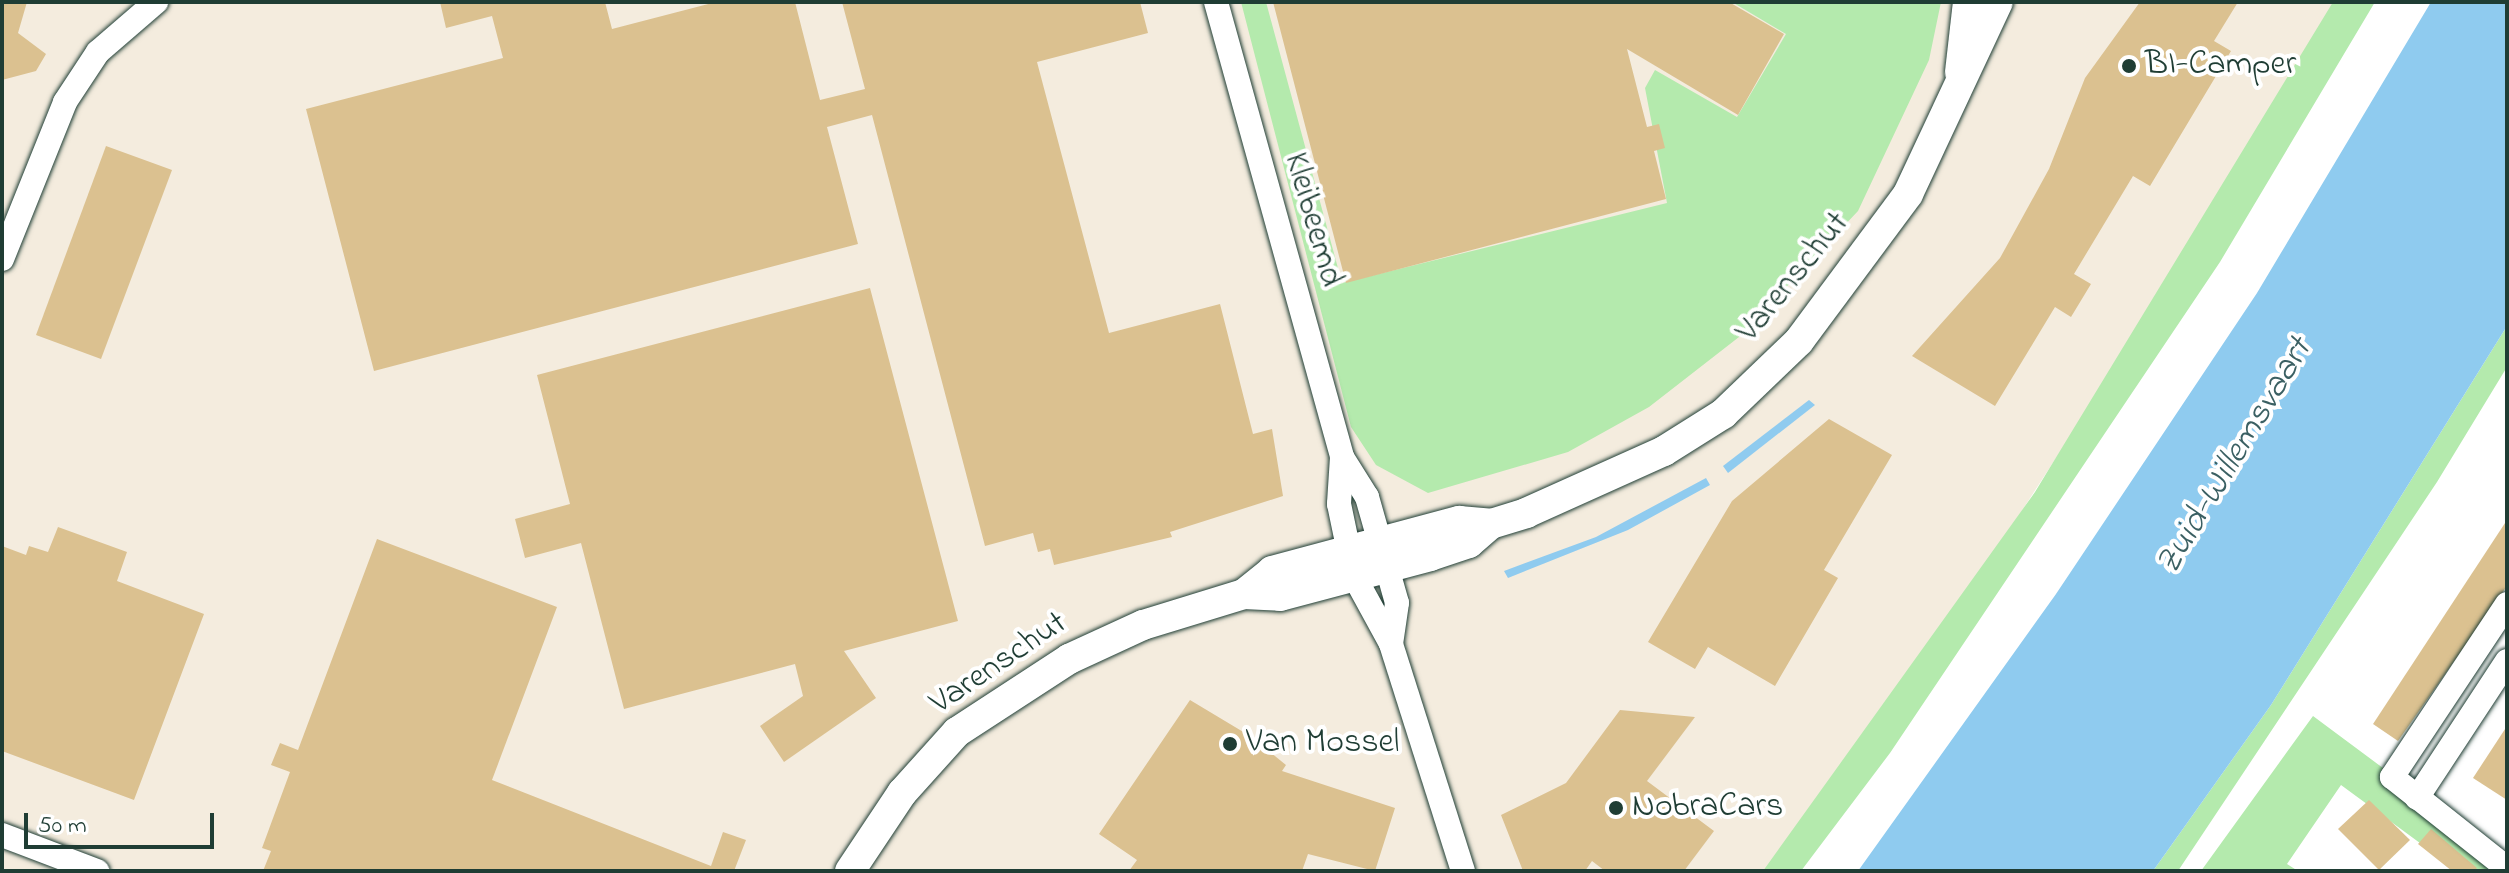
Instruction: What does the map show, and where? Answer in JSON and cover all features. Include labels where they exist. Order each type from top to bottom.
[{"type":"street","points":[[4,247],[65,102],[98,52],[156,2]]},
{"type":"street","name":"Kleibeemd","points":[[1216,2],[1342,457],[1367,497],[1382,555]]},
{"type":"street","name":"Varenschut","points":[[1959,79],[1968,2]]},
{"type":"street","name":"Varenschut","points":[[850,871],[933,756],[992,705],[1105,640],[1244,594],[1280,596],[1351,564],[1382,555],[1469,543],[1491,524],[1664,451],[1745,393],[1799,341],[1908,194],[1959,79],[1989,30],[1998,2]]},
{"type":"street","name":"Kleibeemd","points":[[1342,457],[1339,504],[1351,564]]},
{"type":"street","points":[[1382,555],[1397,603],[1391,644]]},
{"type":"street","points":[[1351,564],[1391,644],[1463,871]]},
{"type":"street","points":[[2507,604],[2392,777],[2507,868]]},
{"type":"street","points":[[2417,798],[2507,661]]},
{"type":"street","points":[[2,835],[97,871]]},
{"type":"shaded area","points":[[2,2],[2338,2],[2283,108],[1844,785],[1775,871],[2,871]]},
{"type":"green space","points":[[1241,2],[1266,2],[1342,283],[1667,203],[1645,88],[1655,70],[1737,117],[1786,34],[1732,2],[1941,2],[1929,60],[1858,211],[1739,337],[1649,407],[1568,452],[1428,493],[1376,465],[1351,427]]},
{"type":"green space","points":[[2333,2],[2375,2],[2220,262],[1890,753],[1801,871],[1763,871],[2035,492]]},
{"type":"green space","points":[[2507,326],[2507,367],[2437,482],[2178,871],[2153,871],[2271,705]]},
{"type":"green space","points":[[2313,716],[2387,771],[2381,782],[2498,871],[2458,871],[2341,785],[2287,864],[2298,871],[2201,871]]},
{"type":"water","name":"Zuid-Willemsvaart","points":[[2431,2],[2507,2],[2507,326],[2271,705],[2153,871],[1858,871],[2056,594],[2257,293]]},
{"type":"water","points":[[1809,400],[1815,405],[1728,473],[1723,466]]},
{"type":"water","points":[[1706,478],[1710,485],[1628,530],[1508,578],[1504,571],[1596,537]]},
{"type":"building","points":[[2,2],[27,2],[18,33],[46,54],[36,71],[2,80]]},
{"type":"building","points":[[440,2],[605,2],[612,29],[716,2],[795,2],[820,100],[865,89],[842,2],[1140,2],[1148,33],[1037,62],[1109,333],[1220,304],[1253,434],[1272,429],[1283,496],[1170,532],[1172,537],[1054,565],[1050,549],[1038,552],[1033,533],[985,546],[872,115],[827,127],[858,244],[374,371],[306,109],[503,58],[492,16],[446,28]]},
{"type":"building","points":[[1273,2],[1729,2],[1784,34],[1738,115],[1627,49],[1647,127],[1659,124],[1665,148],[1654,151],[1666,199],[1346,283]]},
{"type":"building","points":[[2140,2],[2238,2],[2214,41],[2231,51],[2150,186],[2133,176],[2074,274],[2091,284],[2071,317],[2055,307],[1995,406],[1912,356],[2000,258],[2049,169],[2085,78]]},
{"type":"building","points":[[106,146],[172,170],[101,359],[36,335]]},
{"type":"building","points":[[870,288],[958,621],[844,651],[876,698],[784,762],[760,726],[803,696],[795,664],[624,709],[581,543],[525,558],[515,519],[570,504],[537,375]]},
{"type":"building","points":[[1829,419],[1892,455],[1824,570],[1838,578],[1775,686],[1708,647],[1695,669],[1648,642],[1732,501]]},
{"type":"building","points":[[2507,520],[2507,586],[2398,741],[2373,724]]},
{"type":"building","points":[[58,527],[127,552],[117,581],[204,614],[134,800],[2,751],[2,546],[26,555],[29,546],[48,552]]},
{"type":"building","points":[[377,539],[557,607],[492,780],[711,866],[723,832],[746,840],[734,871],[263,871],[271,851],[262,848],[290,772],[271,765],[280,743],[298,750]]},
{"type":"building","points":[[1190,700],[1250,736],[1286,765],[1282,771],[1395,808],[1375,871],[1308,854],[1302,871],[1129,871],[1137,860],[1099,834]]},
{"type":"building","points":[[1620,710],[1695,717],[1647,781],[1714,831],[1684,871],[1605,871],[1592,861],[1585,871],[1523,871],[1501,815],[1566,783]]},
{"type":"building","points":[[2507,726],[2507,800],[2473,778]]},
{"type":"building","points":[[2369,800],[2410,840],[2379,870],[2338,829]]},
{"type":"building","points":[[2431,829],[2477,868],[2474,871],[2452,871],[2418,844]]},
{"type":"place","name":"BI-Camper","points":[[2129,66]]},
{"type":"place","name":"Van Mossel","points":[[1230,744]]},
{"type":"place","name":"NobraCars","points":[[1616,808]]}]
